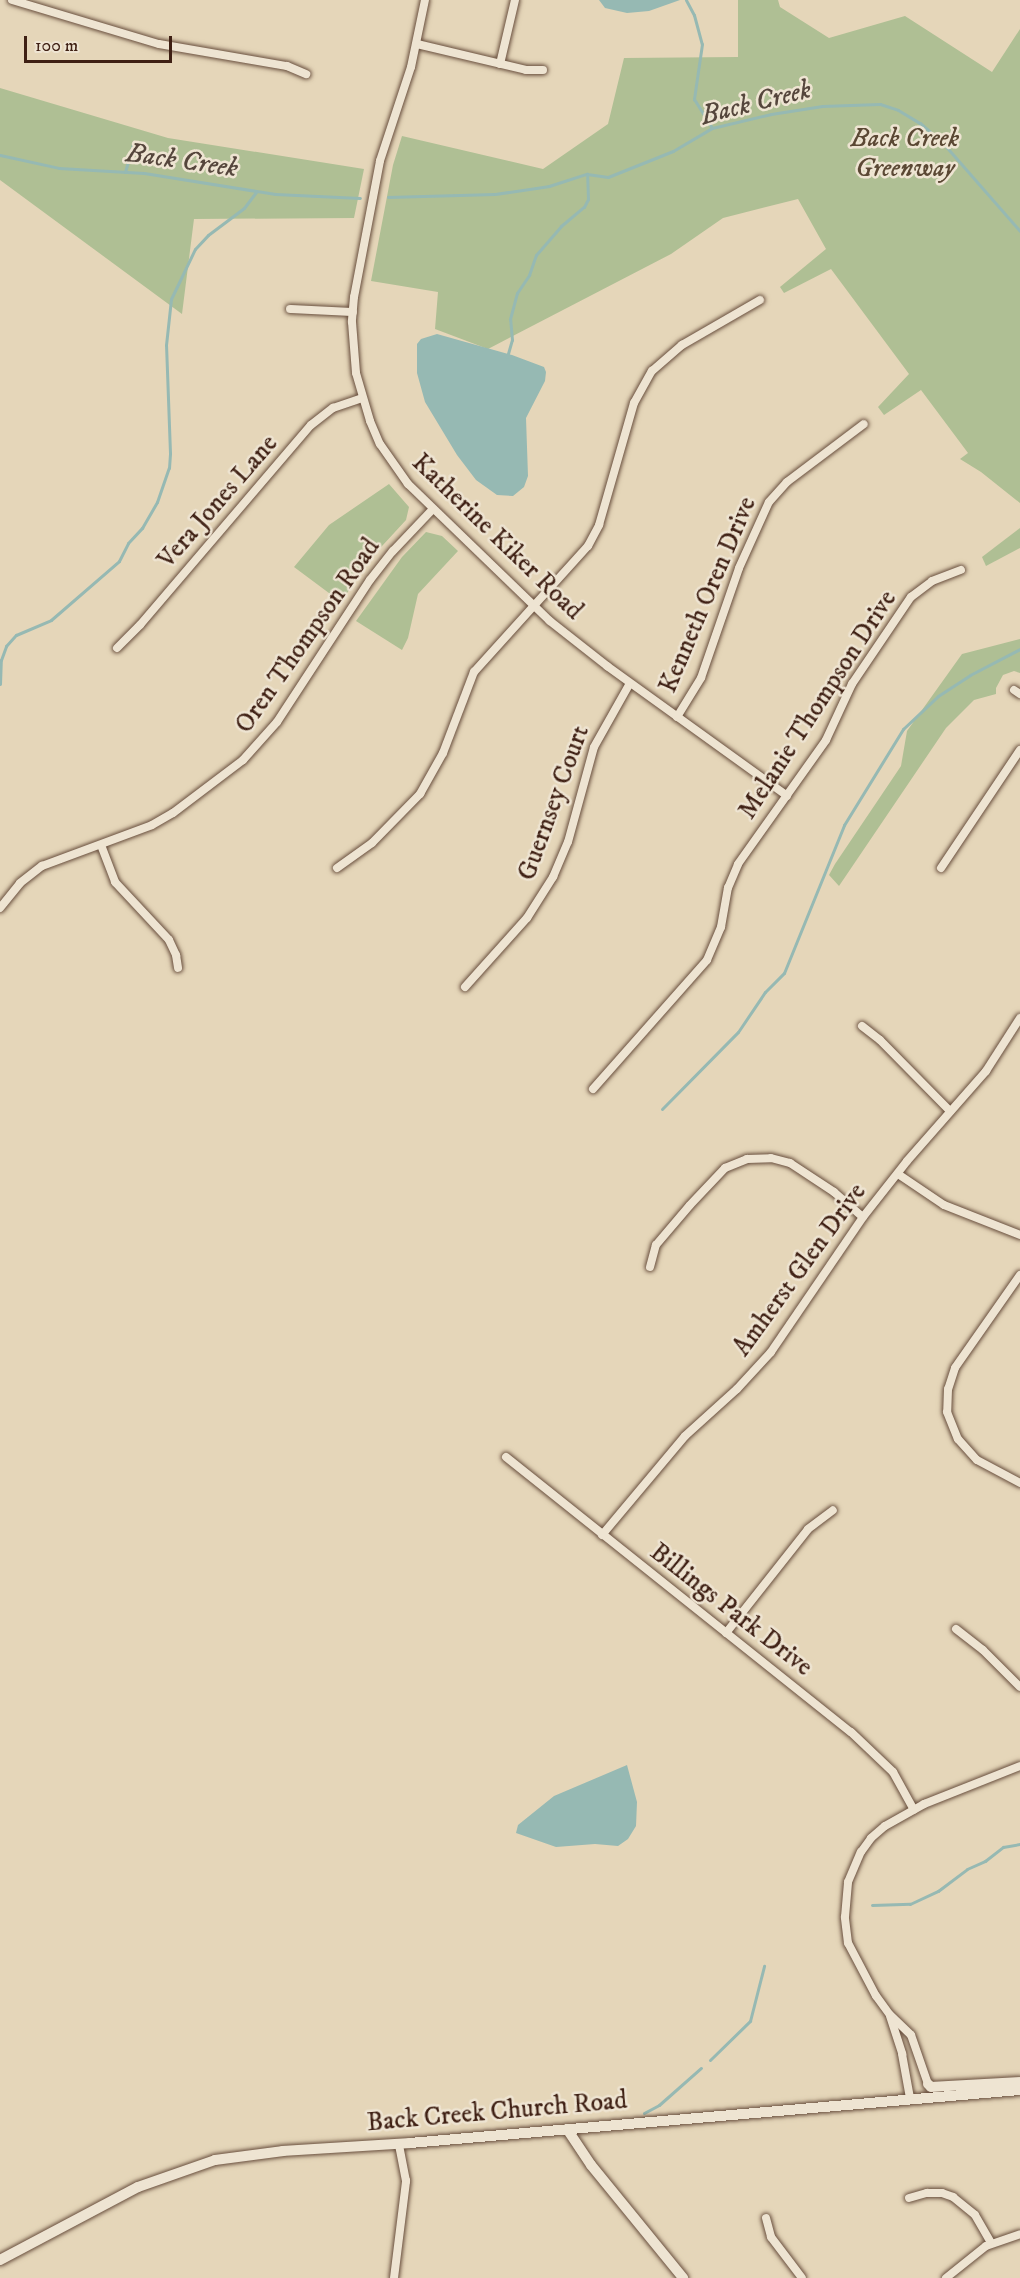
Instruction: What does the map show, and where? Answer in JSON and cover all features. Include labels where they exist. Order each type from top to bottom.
[{"type":"street","points":[[12,0],[159,45],[287,66],[306,74]]},
{"type":"street","name":"Katherine Kiker Road","points":[[425,0],[417,44],[380,161],[353,312],[353,348],[362,398],[370,421],[394,467],[433,509],[533,605],[586,651],[787,796]]},
{"type":"street","points":[[500,64],[515,0]]},
{"type":"street","points":[[417,44],[526,70],[543,70]]},
{"type":"street","points":[[337,868],[372,843],[420,794],[442,753],[474,672],[533,605],[584,553],[596,531],[634,403],[652,371],[682,345],[760,300]]},
{"type":"street","points":[[290,309],[353,312]]},
{"type":"street","name":"Vera Jones Lane","points":[[117,648],[140,625],[311,425],[333,408],[362,398]]},
{"type":"street","name":"Kenneth Oren Drive","points":[[677,717],[700,678],[739,568],[769,502],[787,482],[864,424]]},
{"type":"street","name":"Oren Thompson Road","points":[[0,908],[20,883],[42,866],[163,820],[249,754],[277,722],[370,580],[393,551],[433,509]]},
{"type":"street","name":"Melanie Thompson Drive","points":[[593,1089],[707,960],[721,927],[732,877],[826,740],[864,664],[911,597],[932,581],[961,570]]},
{"type":"street","name":"Guernsey Court","points":[[465,987],[526,918],[554,877],[568,842],[594,747],[630,683]]},
{"type":"street","points":[[941,868],[1020,750]]},
{"type":"street","points":[[101,845],[116,882],[169,940],[176,955],[178,968]]},
{"type":"street","name":"Amherst Glen Drive","points":[[602,1535],[685,1436],[737,1389],[771,1352],[863,1217],[986,1071],[1020,1018]]},
{"type":"street","points":[[862,1026],[880,1040],[950,1111]]},
{"type":"street","points":[[650,1267],[656,1245],[690,1205],[724,1168],[747,1159],[771,1158],[790,1163],[834,1192],[863,1217]]},
{"type":"street","points":[[898,1174],[944,1205],[1020,1235]]},
{"type":"street","points":[[1020,1275],[955,1368],[948,1389],[947,1412],[958,1439],[977,1460],[1020,1483]]},
{"type":"street","name":"Billings Park Drive","points":[[506,1457],[882,1759],[897,1779],[914,1810]]},
{"type":"street","points":[[726,1633],[808,1529],[833,1510]]},
{"type":"street","points":[[956,1629],[1020,1687]]},
{"type":"street","points":[[1020,1766],[914,1810],[885,1826],[871,1838],[855,1864],[845,1903],[848,1942],[866,1980],[890,2015],[911,2035],[928,2084],[931,2087],[1020,2082]]},
{"type":"street","points":[[890,2015],[902,2054],[910,2098]]},
{"type":"street","name":"Back Creek Church Road","points":[[0,2260],[138,2187],[207,2162],[283,2151],[399,2144],[1020,2090]]},
{"type":"street","points":[[567,2129],[591,2165],[683,2278]]},
{"type":"street","points":[[394,2278],[406,2181],[399,2144]]},
{"type":"street","points":[[909,2198],[927,2193],[942,2193],[953,2198],[975,2215],[991,2243]]},
{"type":"street","points":[[766,2218],[771,2237],[802,2278]]},
{"type":"street","points":[[946,2278],[991,2243],[1020,2234]]},
{"type":"green space","name":"Back Creek Greenway","points":[[738,0],[778,0],[780,7],[829,38],[905,16],[992,72],[1020,29],[1020,503],[981,472],[960,459],[968,453],[921,390],[884,415],[878,407],[909,374],[831,269],[784,293],[780,287],[826,249],[798,199],[723,218],[671,254],[488,349],[435,329],[438,292],[371,281],[393,165],[402,136],[543,169],[608,124],[624,58],[738,57]]},
{"type":"green space","points":[[0,88],[168,138],[364,169],[354,218],[194,219],[182,314],[0,180]]},
{"type":"green space","points":[[389,484],[409,507],[406,520],[371,558],[341,602],[294,567],[329,525]]},
{"type":"green space","points":[[1020,528],[1020,548],[986,566],[982,557]]},
{"type":"green space","points":[[426,532],[442,536],[458,551],[418,594],[408,638],[402,650],[356,621],[402,557]]},
{"type":"green space","points":[[1020,639],[1020,673],[1014,671],[1003,675],[996,688],[996,694],[974,700],[946,728],[839,886],[829,875],[901,766],[907,731],[962,654]]},
{"type":"water","points":[[599,0],[680,0],[649,11],[627,13],[605,8]]},
{"type":"water","points":[[437,334],[512,355],[544,367],[545,381],[526,418],[528,476],[524,487],[513,496],[497,495],[476,480],[457,455],[425,402],[417,373],[417,344],[421,339]]},
{"type":"water","points":[[627,1765],[637,1802],[636,1826],[628,1839],[618,1846],[595,1844],[556,1847],[516,1833],[518,1825],[554,1796]]},
{"type":"waterway","points":[[686,0],[694,15],[702,44],[694,99],[712,128]]},
{"type":"waterway","name":"Back Creek","points":[[388,197],[495,194],[549,186],[587,174],[608,177],[673,151],[712,128],[771,114],[822,106],[880,104],[898,110],[920,123],[942,142],[1020,231]]},
{"type":"waterway","points":[[125,172],[133,144]]},
{"type":"waterway","name":"Back Creek","points":[[0,155],[59,168],[144,173],[275,194],[360,198]]},
{"type":"waterway","points":[[507,357],[512,340],[510,319],[517,293],[529,275],[536,255],[561,226],[584,207],[588,199],[587,174]]},
{"type":"waterway","points":[[0,684],[1,660],[6,646],[16,635],[51,620],[119,561],[128,543],[142,528],[157,502],[169,468],[166,345],[171,299],[195,249],[208,235],[244,208],[256,192]]},
{"type":"waterway","points":[[662,1109],[738,1032],[765,992],[784,973],[844,825],[903,729],[938,696],[970,675],[1020,649]]},
{"type":"waterway","points":[[872,1905],[910,1904],[938,1891],[967,1869],[985,1861],[1003,1847],[1020,1844]]},
{"type":"waterway","points":[[710,2060],[750,2021],[764,1966]]},
{"type":"waterway","points":[[644,2113],[659,2105],[701,2068]]}]
